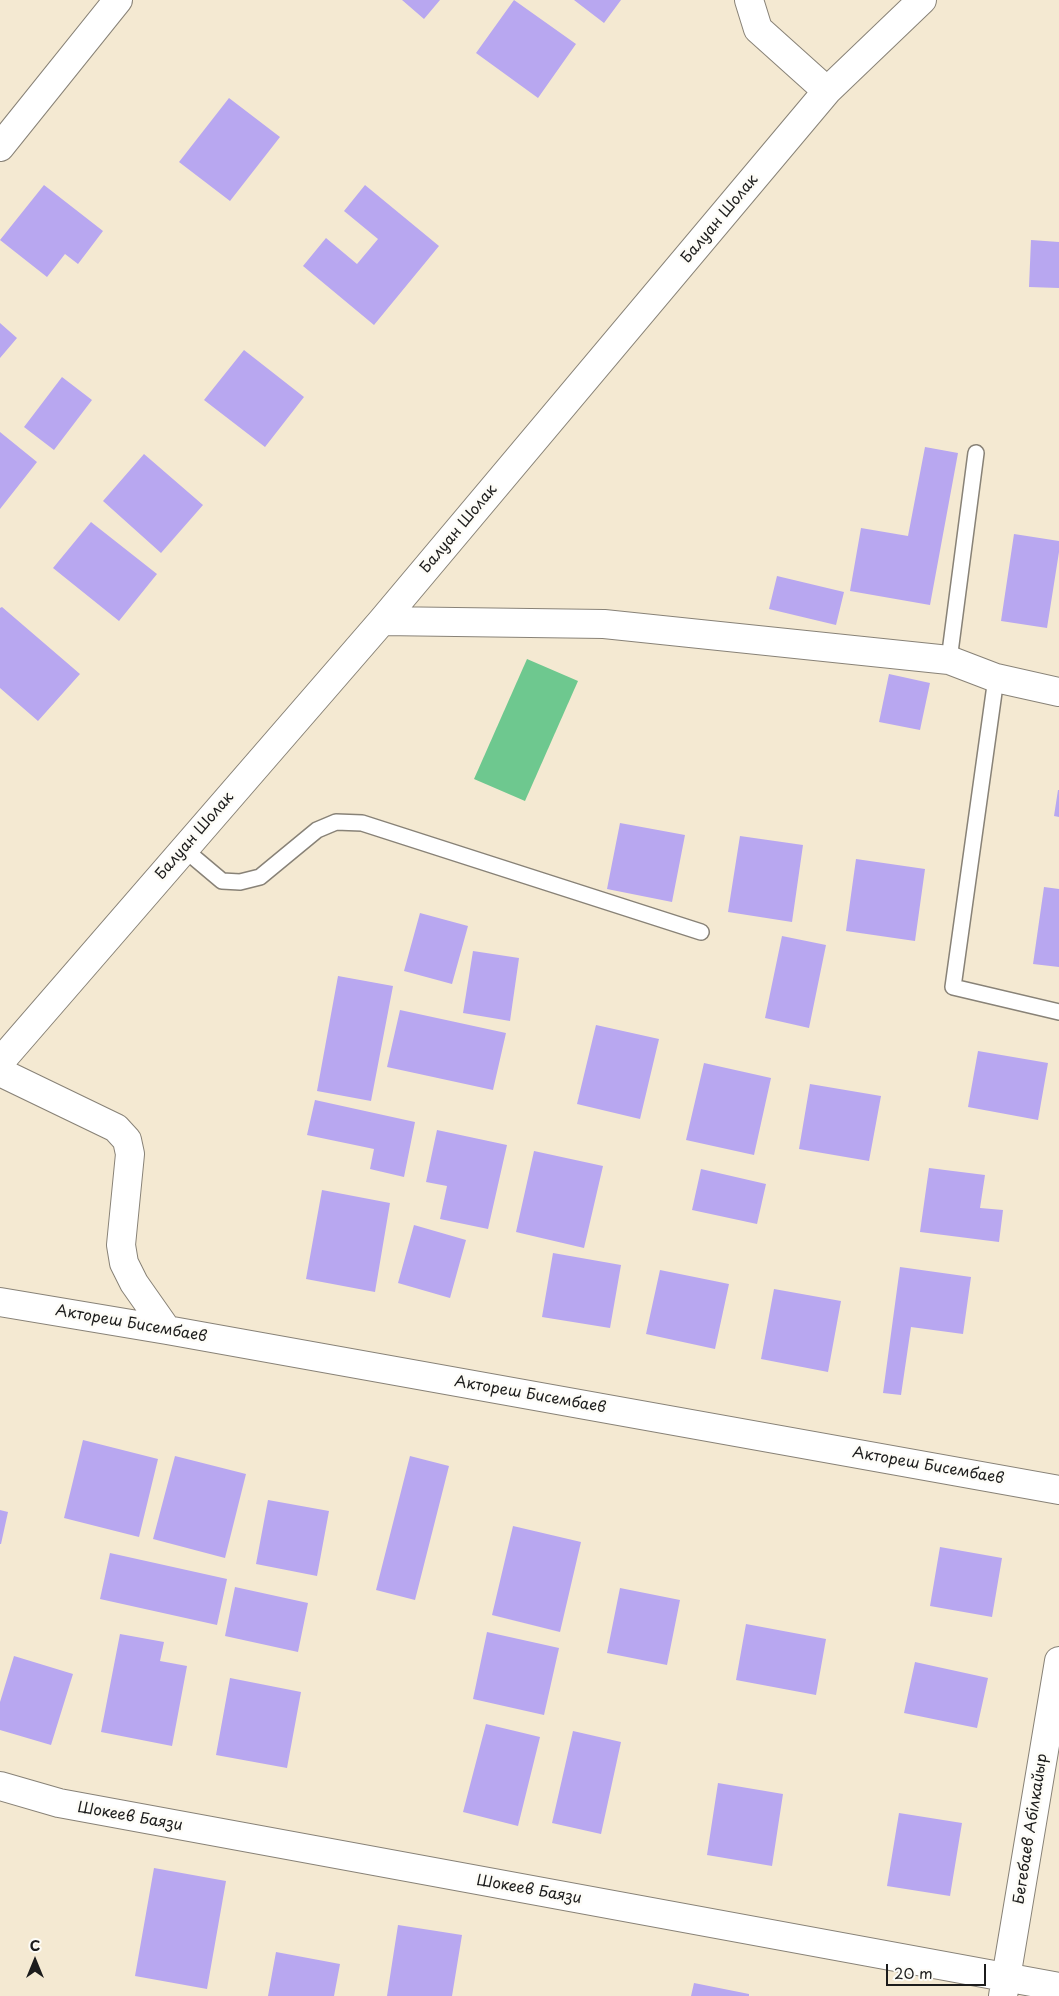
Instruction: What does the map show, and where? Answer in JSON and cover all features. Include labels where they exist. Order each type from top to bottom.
[{"type":"street","points":[[0,147],[118,0]]},
{"type":"street","points":[[748,0],[758,29],[827,91]]},
{"type":"street","name":"Балуан Шолак","points":[[0,1062],[382,621],[827,91],[922,0]]},
{"type":"street","points":[[382,621],[604,624],[949,660],[996,678],[1059,692]]},
{"type":"street","points":[[0,1072],[116,1128],[127,1140],[130,1154],[121,1245],[124,1263],[134,1283],[167,1330]]},
{"type":"street","name":"Актореш Бисембаев","points":[[0,1302],[167,1330],[1059,1490]]},
{"type":"street","name":"Бегебаев Абілкайыр","points":[[1005,1987],[1059,1661]]},
{"type":"street","name":"Шокеев Баязи","points":[[0,1786],[68,1805],[1005,1987],[1059,1987]]},
{"type":"lane","points":[[949,660],[976,453]]},
{"type":"lane","points":[[996,678],[953,987],[1059,1012]]},
{"type":"lane","points":[[184,848],[222,881],[240,882],[260,877],[317,830],[336,822],[362,822],[701,932]]},
{"type":"green space","points":[[527,659],[578,681],[525,801],[474,779]]},
{"type":"building","points":[[402,0],[440,0],[424,19]]},
{"type":"building","points":[[514,0],[576,44],[538,98],[476,53]]},
{"type":"building","points":[[574,0],[621,0],[604,23]]},
{"type":"building","points":[[229,98],[280,137],[230,201],[179,162]]},
{"type":"building","points":[[44,185],[103,231],[78,264],[65,254],[47,277],[0,240]]},
{"type":"building","points":[[365,185],[439,246],[374,325],[303,266],[326,238],[357,264],[378,239],[344,211]]},
{"type":"building","points":[[1031,240],[1059,242],[1059,288],[1029,287]]},
{"type":"building","points":[[0,323],[17,338],[0,358]]},
{"type":"building","points":[[244,350],[304,397],[265,447],[204,400]]},
{"type":"building","points":[[62,377],[92,400],[54,450],[24,427]]},
{"type":"building","points":[[0,432],[37,462],[0,509]]},
{"type":"building","points":[[925,447],[958,453],[930,605],[850,591],[861,528],[908,536]]},
{"type":"building","points":[[144,454],[203,505],[161,553],[103,501]]},
{"type":"building","points":[[91,522],[157,574],[119,621],[53,568]]},
{"type":"building","points":[[1014,534],[1059,541],[1059,552],[1047,628],[1001,621]]},
{"type":"building","points":[[777,576],[844,592],[836,625],[769,609]]},
{"type":"building","points":[[2,607],[80,674],[38,721],[0,688],[0,608]]},
{"type":"building","points":[[889,674],[930,683],[920,730],[879,722]]},
{"type":"building","points":[[1059,790],[1059,817],[1054,816]]},
{"type":"building","points":[[620,823],[685,835],[672,902],[607,889]]},
{"type":"building","points":[[740,836],[803,845],[792,922],[728,912]]},
{"type":"building","points":[[856,859],[925,869],[915,941],[846,931]]},
{"type":"building","points":[[1044,887],[1059,889],[1059,967],[1033,964]]},
{"type":"building","points":[[420,913],[468,926],[452,984],[404,971]]},
{"type":"building","points":[[782,936],[826,945],[809,1028],[765,1018]]},
{"type":"building","points":[[473,951],[519,958],[510,1021],[463,1013]]},
{"type":"building","points":[[338,976],[393,986],[371,1101],[317,1091]]},
{"type":"building","points":[[400,1010],[506,1033],[493,1090],[387,1067]]},
{"type":"building","points":[[596,1025],[659,1039],[640,1119],[577,1104]]},
{"type":"building","points":[[978,1051],[1048,1063],[1038,1120],[968,1107]]},
{"type":"building","points":[[704,1063],[771,1078],[754,1155],[686,1140]]},
{"type":"building","points":[[810,1084],[881,1096],[869,1161],[799,1149]]},
{"type":"building","points":[[315,1100],[415,1122],[404,1177],[370,1169],[374,1149],[307,1135]]},
{"type":"building","points":[[437,1130],[507,1145],[488,1229],[440,1219],[447,1186],[426,1182]]},
{"type":"building","points":[[534,1151],[603,1166],[584,1248],[516,1232]]},
{"type":"building","points":[[929,1168],[985,1175],[980,1208],[1003,1210],[999,1242],[920,1232]]},
{"type":"building","points":[[701,1169],[766,1184],[757,1224],[692,1210]]},
{"type":"building","points":[[322,1190],[390,1203],[375,1292],[306,1279]]},
{"type":"building","points":[[414,1225],[466,1240],[450,1298],[398,1283]]},
{"type":"building","points":[[553,1253],[621,1265],[610,1328],[542,1317]]},
{"type":"building","points":[[900,1267],[971,1277],[963,1334],[911,1327],[901,1395],[883,1393]]},
{"type":"building","points":[[660,1270],[729,1284],[715,1349],[646,1334]]},
{"type":"building","points":[[774,1289],[841,1301],[828,1372],[761,1359]]},
{"type":"building","points":[[83,1440],[158,1459],[139,1537],[64,1518]]},
{"type":"building","points":[[175,1456],[246,1474],[225,1558],[153,1539]]},
{"type":"building","points":[[410,1456],[449,1466],[415,1600],[376,1590]]},
{"type":"building","points":[[268,1500],[329,1511],[317,1576],[256,1564]]},
{"type":"building","points":[[0,1510],[8,1512],[1,1544],[0,1544]]},
{"type":"building","points":[[513,1526],[581,1542],[560,1632],[492,1615]]},
{"type":"building","points":[[940,1547],[1002,1558],[992,1617],[930,1606]]},
{"type":"building","points":[[110,1553],[227,1579],[217,1625],[100,1599]]},
{"type":"building","points":[[235,1587],[308,1603],[298,1652],[225,1636]]},
{"type":"building","points":[[620,1588],[680,1600],[667,1665],[607,1653]]},
{"type":"building","points":[[746,1624],[826,1639],[816,1695],[736,1680]]},
{"type":"building","points":[[487,1632],[559,1648],[544,1715],[473,1699]]},
{"type":"building","points":[[120,1634],[164,1642],[160,1661],[187,1666],[172,1746],[101,1732]]},
{"type":"building","points":[[14,1656],[73,1674],[51,1745],[0,1730],[0,1702]]},
{"type":"building","points":[[915,1662],[988,1678],[977,1728],[904,1713]]},
{"type":"building","points":[[230,1678],[301,1692],[287,1768],[216,1755]]},
{"type":"building","points":[[486,1724],[540,1737],[518,1826],[463,1812]]},
{"type":"building","points":[[573,1731],[621,1742],[601,1834],[552,1823]]},
{"type":"building","points":[[718,1783],[783,1794],[772,1866],[707,1855]]},
{"type":"building","points":[[899,1813],[962,1823],[950,1896],[887,1886]]},
{"type":"building","points":[[154,1868],[226,1881],[207,1989],[135,1976]]},
{"type":"building","points":[[398,1925],[462,1935],[452,1996],[387,1996]]},
{"type":"building","points":[[276,1952],[340,1964],[334,1996],[268,1996]]},
{"type":"building","points":[[694,1983],[749,1994],[749,1996],[691,1996]]}]
